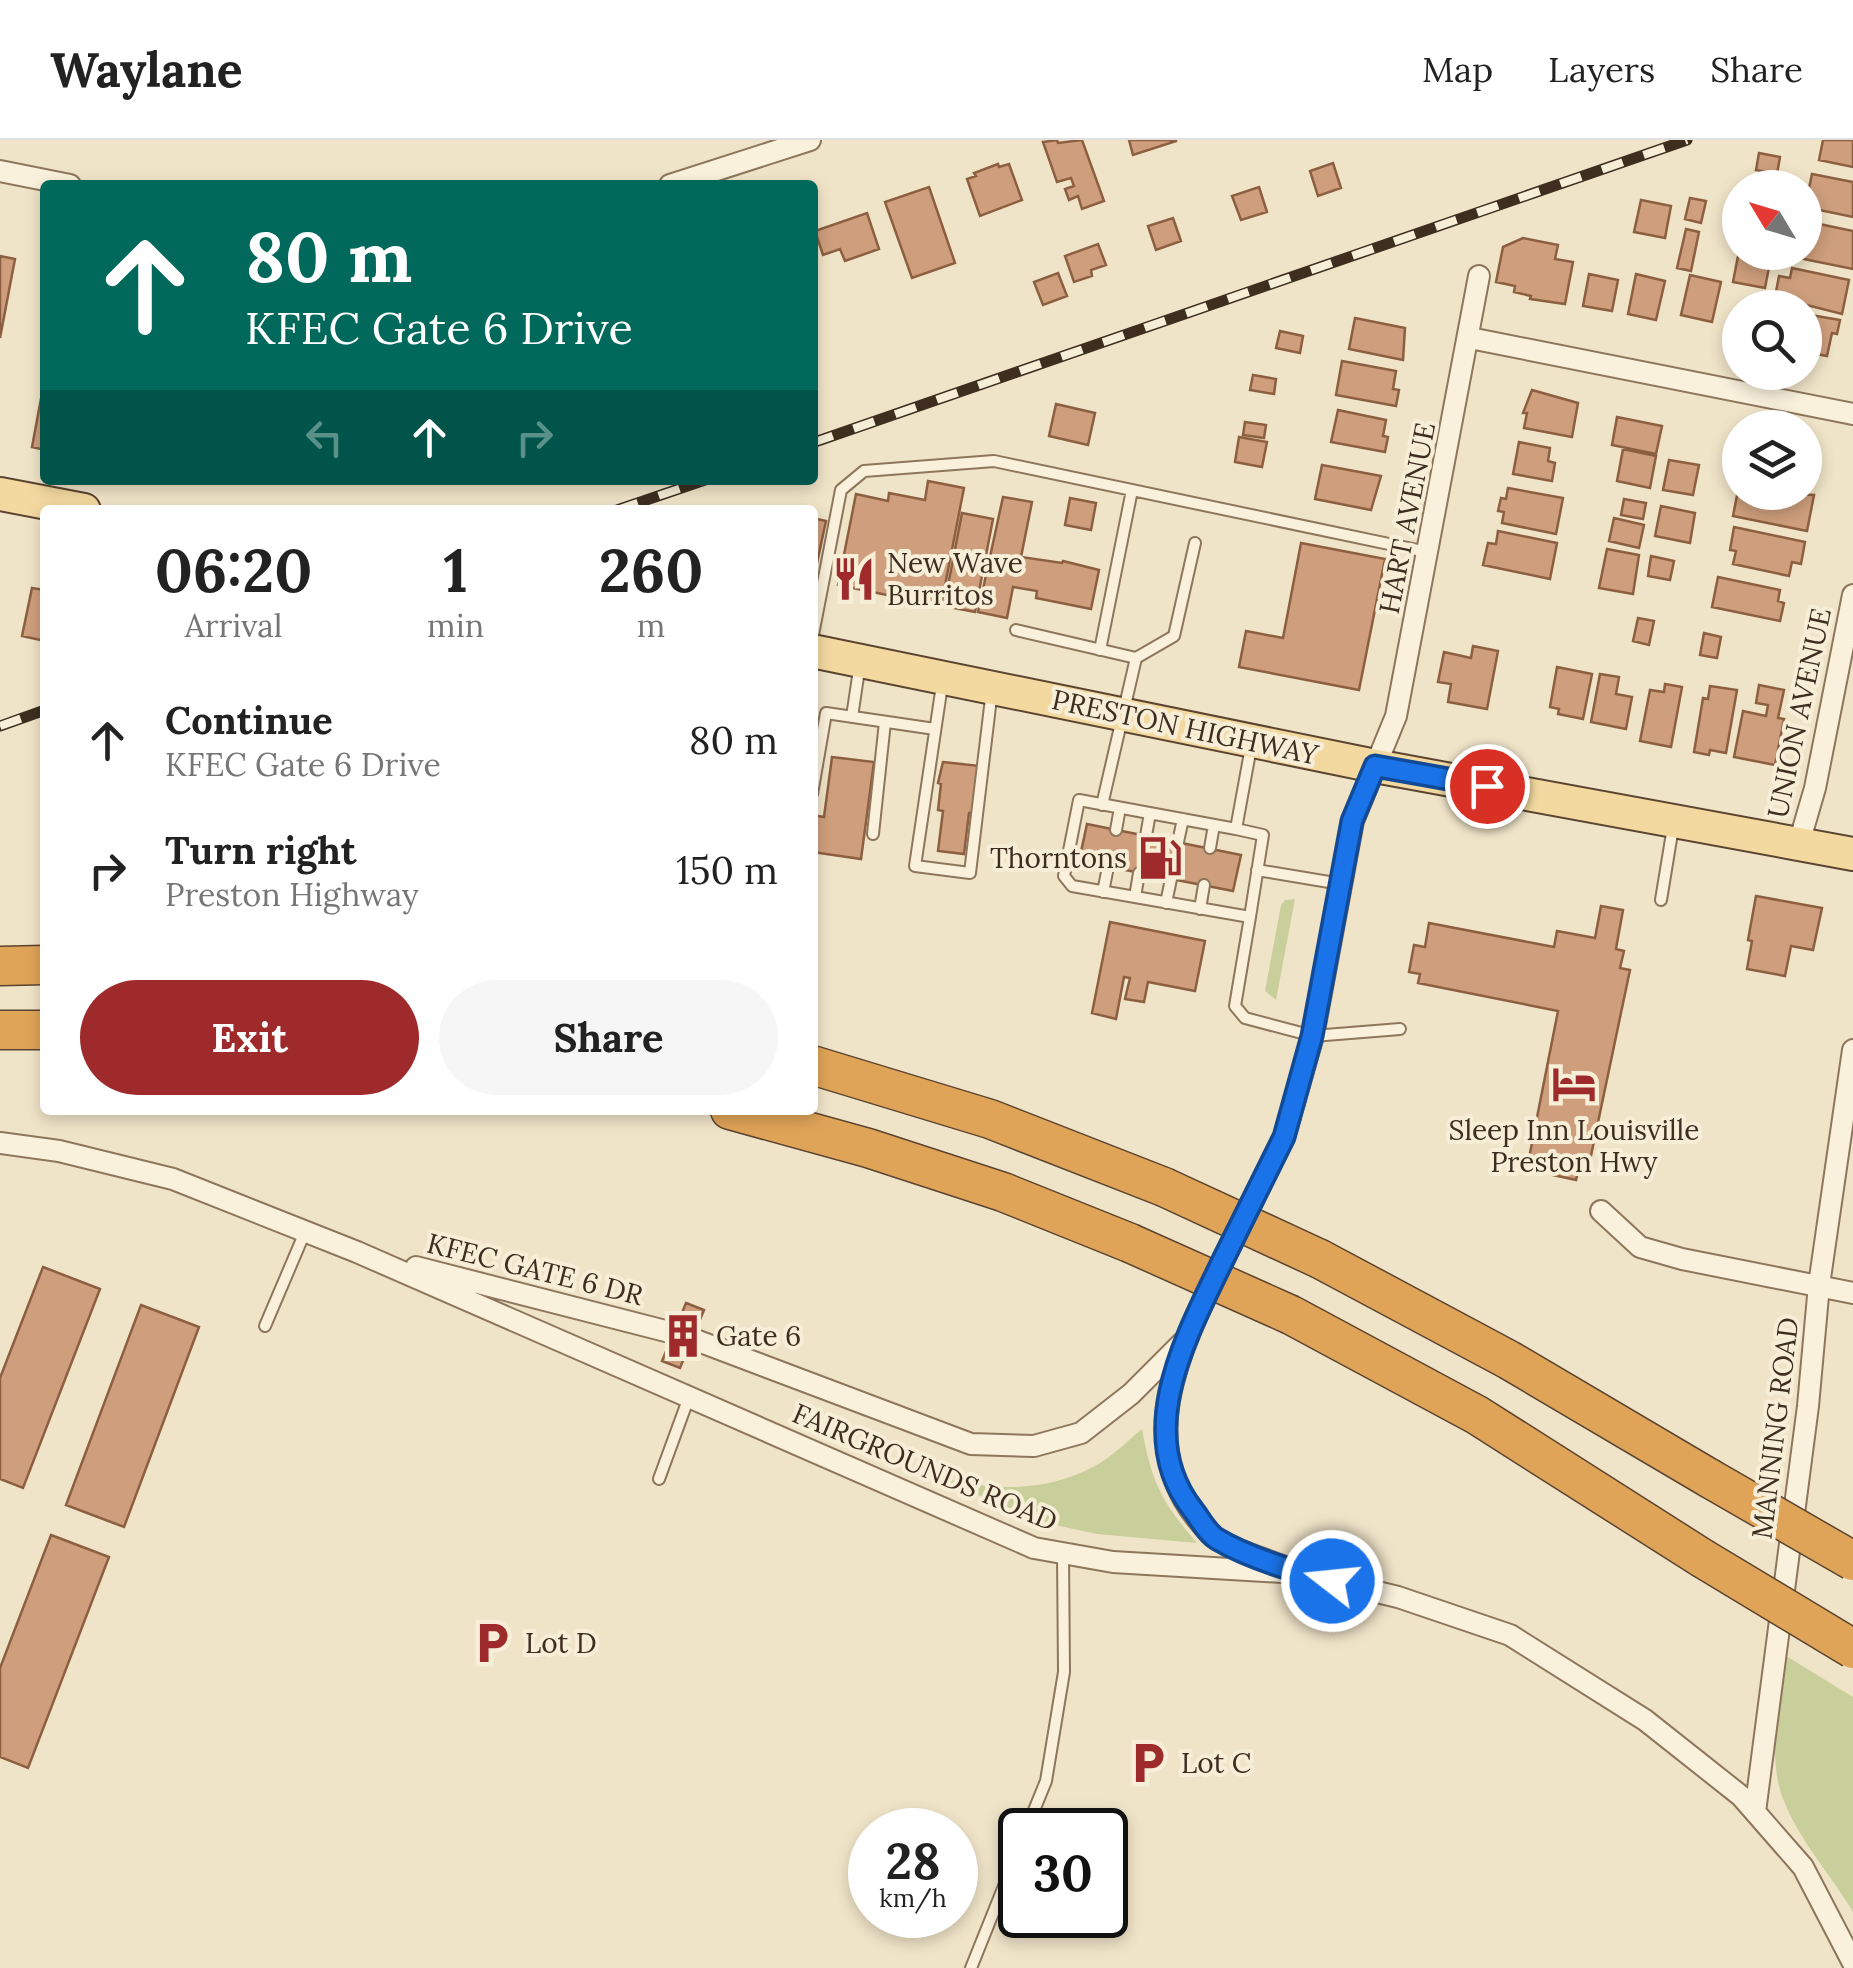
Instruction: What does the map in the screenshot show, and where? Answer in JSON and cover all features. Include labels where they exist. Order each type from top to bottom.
[{"type":"highway","points":[[0,966],[40,965]]},
{"type":"highway","points":[[0,1030],[40,1030]]},
{"type":"highway","points":[[818,1067],[990,1119],[1164,1187],[1320,1259],[1509,1360],[1853,1562]]},
{"type":"highway","points":[[748,1115],[868,1148],[986,1187],[1130,1243],[1291,1315],[1477,1415],[1853,1650]]},
{"type":"main road","points":[[0,494],[58,505]]},
{"type":"main road","name":"PRESTON HIGHWAY","points":[[818,652],[1375,766],[1853,854]]},
{"type":"street","points":[[686,180],[810,140]]},
{"type":"street","points":[[0,171],[45,180]]},
{"type":"street","name":"HART AVENUE","points":[[1183,1342],[1284,1137],[1312,1036],[1352,821],[1396,716],[1479,276]]},
{"type":"street","points":[[1470,338],[1853,414]]},
{"type":"street","name":"UNION AVENUE","points":[[1799,843],[1815,788],[1853,595]]},
{"type":"street","name":"MANNING ROAD","points":[[1754,1812],[1808,1406],[1819,1285],[1853,1050]]},
{"type":"street","name":"FAIRGROUNDS ROAD","points":[[0,1143],[26,1144],[173,1179],[357,1252],[1034,1548],[1114,1562],[1298,1573],[1398,1597],[1510,1635],[1646,1720],[1741,1796],[1802,1867],[1853,1963]]},
{"type":"street","points":[[1601,1211],[1640,1247],[1853,1292]]},
{"type":"street","name":"KFEC GATE 6 DR","points":[[357,1252],[685,1336],[970,1444],[1034,1446],[1081,1433],[1131,1394],[1183,1342]]},
{"type":"street","points":[[1183,1342],[1165,1428],[1167,1460],[1186,1502],[1214,1538],[1298,1573]]},
{"type":"lane","points":[[818,609],[841,490],[864,471],[994,461],[1428,552]]},
{"type":"lane","points":[[1100,650],[1132,490]]},
{"type":"lane","points":[[1016,630],[1136,658],[1174,636],[1196,543]]},
{"type":"lane","points":[[1102,804],[1136,658]]},
{"type":"lane","points":[[852,717],[860,660]]},
{"type":"lane","points":[[942,679],[915,866],[970,873],[992,688]]},
{"type":"lane","points":[[818,759],[826,713],[935,728]]},
{"type":"lane","points":[[872,834],[885,722]]},
{"type":"lane","points":[[1236,829],[1252,741]]},
{"type":"lane","points":[[1250,918],[1072,886],[1064,876],[1079,800],[1263,835],[1250,918],[1235,1006],[1244,1018],[1312,1036],[1400,1029]]},
{"type":"lane","points":[[1116,830],[1120,808]]},
{"type":"lane","points":[[1146,836],[1150,814]]},
{"type":"lane","points":[[1178,842],[1183,819]]},
{"type":"lane","points":[[1661,900],[1674,820]]},
{"type":"lane","points":[[1210,848],[1214,825]]},
{"type":"lane","points":[[1104,892],[1108,867]]},
{"type":"lane","points":[[1257,870],[1341,884]]},
{"type":"lane","points":[[1135,897],[1140,873]]},
{"type":"lane","points":[[1166,903],[1171,879]]},
{"type":"lane","points":[[1200,908],[1204,885]]},
{"type":"lane","points":[[265,1326],[306,1232]]},
{"type":"lane","points":[[659,1478],[689,1397]]},
{"type":"lane","points":[[1035,1808],[1046,1780],[1064,1672],[1063,1554]]},
{"type":"lane","points":[[971,1968],[998,1901]]},
{"type":"green space","points":[[1295,899],[1276,1000],[1265,991],[1281,905],[1285,900]]},
{"type":"green space","points":[[1142,1429],[1160,1490],[1197,1543],[1097,1534],[1046,1523],[927,1474],[990,1486],[1052,1482],[1100,1463]]},
{"type":"green space","points":[[1783,1654],[1853,1697],[1853,1912],[1804,1839],[1781,1793],[1775,1742]]},
{"type":"building","points":[[1082,140],[1104,201],[1082,209],[1078,196],[1069,200],[1065,189],[1074,186],[1071,178],[1057,182],[1043,142]]},
{"type":"building","points":[[1129,140],[1176,140],[1176,141],[1133,155]]},
{"type":"building","points":[[1823,140],[1853,140],[1853,167],[1819,160]]},
{"type":"building","points":[[1759,153],[1780,157],[1778,170],[1756,170]]},
{"type":"building","points":[[1333,163],[1341,188],[1318,196],[1310,171]]},
{"type":"building","points":[[998,164],[1009,164],[1022,200],[980,216],[967,179]]},
{"type":"building","points":[[1822,176],[1853,182],[1853,217],[1822,211]]},
{"type":"building","points":[[929,187],[955,263],[912,278],[885,202]]},
{"type":"building","points":[[1259,187],[1267,212],[1241,220],[1232,196]]},
{"type":"building","points":[[1690,198],[1706,201],[1701,223],[1685,219]]},
{"type":"building","points":[[1641,200],[1671,206],[1665,238],[1634,232]]},
{"type":"building","points":[[867,213],[879,249],[845,261],[840,249],[823,255],[818,230]]},
{"type":"building","points":[[1173,218],[1181,241],[1156,250],[1148,226]]},
{"type":"building","points":[[1822,225],[1853,231],[1853,269],[1822,263]]},
{"type":"building","points":[[1686,229],[1699,232],[1691,271],[1677,268]]},
{"type":"building","points":[[1523,238],[1558,245],[1555,259],[1573,262],[1565,304],[1530,299],[1531,296],[1514,292],[1515,286],[1496,282],[1503,247]]},
{"type":"building","points":[[1098,244],[1106,265],[1091,270],[1092,276],[1074,282],[1065,256]]},
{"type":"building","points":[[0,256],[15,259],[0,338]]},
{"type":"building","points":[[1735,270],[1768,270],[1765,288],[1733,282]]},
{"type":"building","points":[[1792,270],[1802,270],[1849,280],[1842,314],[1822,309],[1822,290],[1776,290],[1779,276],[1790,278]]},
{"type":"building","points":[[1058,273],[1067,296],[1043,305],[1034,282]]},
{"type":"building","points":[[1589,274],[1618,280],[1612,311],[1583,306]]},
{"type":"building","points":[[1636,274],[1665,281],[1656,320],[1628,314]]},
{"type":"building","points":[[1690,275],[1721,282],[1712,322],[1681,315]]},
{"type":"building","points":[[1822,317],[1840,320],[1837,334],[1832,333],[1827,356],[1822,355]]},
{"type":"building","points":[[1355,318],[1405,328],[1403,360],[1349,349]]},
{"type":"building","points":[[1280,331],[1303,336],[1300,353],[1276,348]]},
{"type":"building","points":[[1342,361],[1396,371],[1396,406],[1336,395]]},
{"type":"building","points":[[1253,375],[1276,379],[1274,394],[1250,390]]},
{"type":"building","points":[[1532,390],[1578,403],[1572,437],[1524,428],[1527,413],[1523,413]]},
{"type":"building","points":[[40,404],[40,449],[32,447]]},
{"type":"building","points":[[1056,404],[1095,413],[1088,445],[1049,436]]},
{"type":"building","points":[[1338,410],[1386,420],[1385,452],[1331,442]]},
{"type":"building","points":[[1617,417],[1662,426],[1656,454],[1612,445]]},
{"type":"building","points":[[1245,422],[1266,425],[1264,438],[1243,435]]},
{"type":"building","points":[[1239,437],[1267,442],[1262,467],[1235,462]]},
{"type":"building","points":[[1519,442],[1550,448],[1548,461],[1555,463],[1552,481],[1513,474]]},
{"type":"building","points":[[1623,449],[1656,456],[1650,488],[1617,481]]},
{"type":"building","points":[[1669,460],[1699,465],[1693,495],[1663,490]]},
{"type":"building","points":[[1322,465],[1381,476],[1371,510],[1315,499]]},
{"type":"building","points":[[928,481],[964,488],[941,606],[838,585],[856,494],[888,501],[889,493],[925,500]]},
{"type":"building","points":[[1508,488],[1563,498],[1556,534],[1502,523],[1504,512],[1498,511]]},
{"type":"building","points":[[1003,497],[1032,502],[1021,557],[1099,570],[1091,609],[1036,598],[1037,591],[1013,587],[1007,618],[978,612]]},
{"type":"building","points":[[1070,498],[1096,503],[1091,530],[1065,525]]},
{"type":"building","points":[[1624,499],[1646,503],[1643,519],[1621,515]]},
{"type":"building","points":[[1661,506],[1695,513],[1690,543],[1655,536]]},
{"type":"building","points":[[1734,510],[1811,510],[1807,531],[1733,516]]},
{"type":"building","points":[[962,513],[993,519],[975,612],[944,606]]},
{"type":"building","points":[[1614,518],[1644,525],[1639,548],[1609,541]]},
{"type":"building","points":[[818,519],[826,521],[818,558]]},
{"type":"building","points":[[1734,527],[1805,542],[1801,564],[1792,562],[1789,576],[1733,564],[1736,551],[1730,550]]},
{"type":"building","points":[[1498,531],[1557,543],[1550,579],[1483,565],[1488,543],[1496,544]]},
{"type":"building","points":[[1301,543],[1385,559],[1359,690],[1239,667],[1246,631],[1283,638]]},
{"type":"building","points":[[1607,549],[1639,555],[1633,594],[1599,588]]},
{"type":"building","points":[[1651,556],[1674,561],[1670,580],[1648,576]]},
{"type":"building","points":[[1718,577],[1780,590],[1778,601],[1784,603],[1780,621],[1712,607]]},
{"type":"building","points":[[32,588],[40,589],[40,640],[22,636]]},
{"type":"building","points":[[1638,618],[1654,621],[1649,645],[1633,641]]},
{"type":"building","points":[[1704,633],[1721,637],[1717,658],[1700,655]]},
{"type":"building","points":[[1473,646],[1498,651],[1487,709],[1448,702],[1451,684],[1438,682],[1444,652],[1471,658]]},
{"type":"building","points":[[1557,667],[1592,674],[1583,719],[1558,714],[1559,709],[1550,707]]},
{"type":"building","points":[[1600,674],[1619,677],[1616,694],[1632,697],[1626,729],[1591,722]]},
{"type":"building","points":[[1665,684],[1682,687],[1671,747],[1640,741],[1650,690],[1664,692]]},
{"type":"building","points":[[1759,685],[1784,690],[1778,718],[1784,719],[1775,765],[1734,757],[1743,711],[1766,716],[1768,705],[1756,703]]},
{"type":"building","points":[[1710,686],[1737,690],[1726,753],[1710,750],[1709,755],[1694,752],[1703,698],[1708,699]]},
{"type":"building","points":[[832,757],[874,762],[861,859],[818,853],[818,816],[824,817]]},
{"type":"building","points":[[943,762],[980,766],[975,813],[969,813],[964,854],[938,851],[943,811],[938,810],[938,783]]},
{"type":"building","name":"Thorntons","points":[[1087,824],[1241,855],[1233,891],[1079,861]]},
{"type":"building","points":[[1756,896],[1822,908],[1813,950],[1791,946],[1785,976],[1747,969]]},
{"type":"building","name":"Sleep Inn Louisville Preston Hwy","points":[[1601,906],[1623,910],[1616,949],[1624,951],[1620,968],[1630,970],[1588,1170],[1579,1168],[1576,1180],[1553,1175],[1555,1163],[1529,1158],[1558,1011],[1418,983],[1420,974],[1409,972],[1414,945],[1425,947],[1429,923],[1554,947],[1557,931],[1595,938]]},
{"type":"building","points":[[1110,922],[1205,941],[1195,991],[1148,982],[1144,1002],[1125,999],[1130,978],[1124,977],[1116,1019],[1092,1013]]},
{"type":"building","points":[[43,1267],[100,1289],[23,1488],[0,1479],[0,1378]]},
{"type":"building","name":"Gate 6","points":[[686,1303],[704,1310],[680,1368],[662,1361]]},
{"type":"building","points":[[141,1305],[199,1327],[124,1527],[66,1505]]},
{"type":"building","points":[[51,1535],[109,1557],[28,1768],[0,1757],[0,1668]]},
{"type":"railway","points":[[818,441],[1687,140]]},
{"type":"railway","points":[[632,505],[690,485]]},
{"type":"railway","points":[[0,726],[40,712]]},
{"type":"place","name":"New Wave Burritos","points":[[854,579]]},
{"type":"place","name":"Thorntons","points":[[1160,858]]},
{"type":"place","name":"Sleep Inn Louisville Preston Hwy","points":[[1574,1084]]},
{"type":"place","name":"Gate 6","points":[[683,1336]]},
{"type":"place","name":"Lot D","points":[[492,1643]]},
{"type":"place","name":"Lot C","points":[[1148,1763]]},
{"type":"route","points":[[1332,1581],[1298,1573],[1214,1538],[1186,1502],[1167,1460],[1165,1428],[1169,1399],[1183,1342],[1292,1114],[1312,1036],[1352,821],[1375,766],[1487,786]]}]
